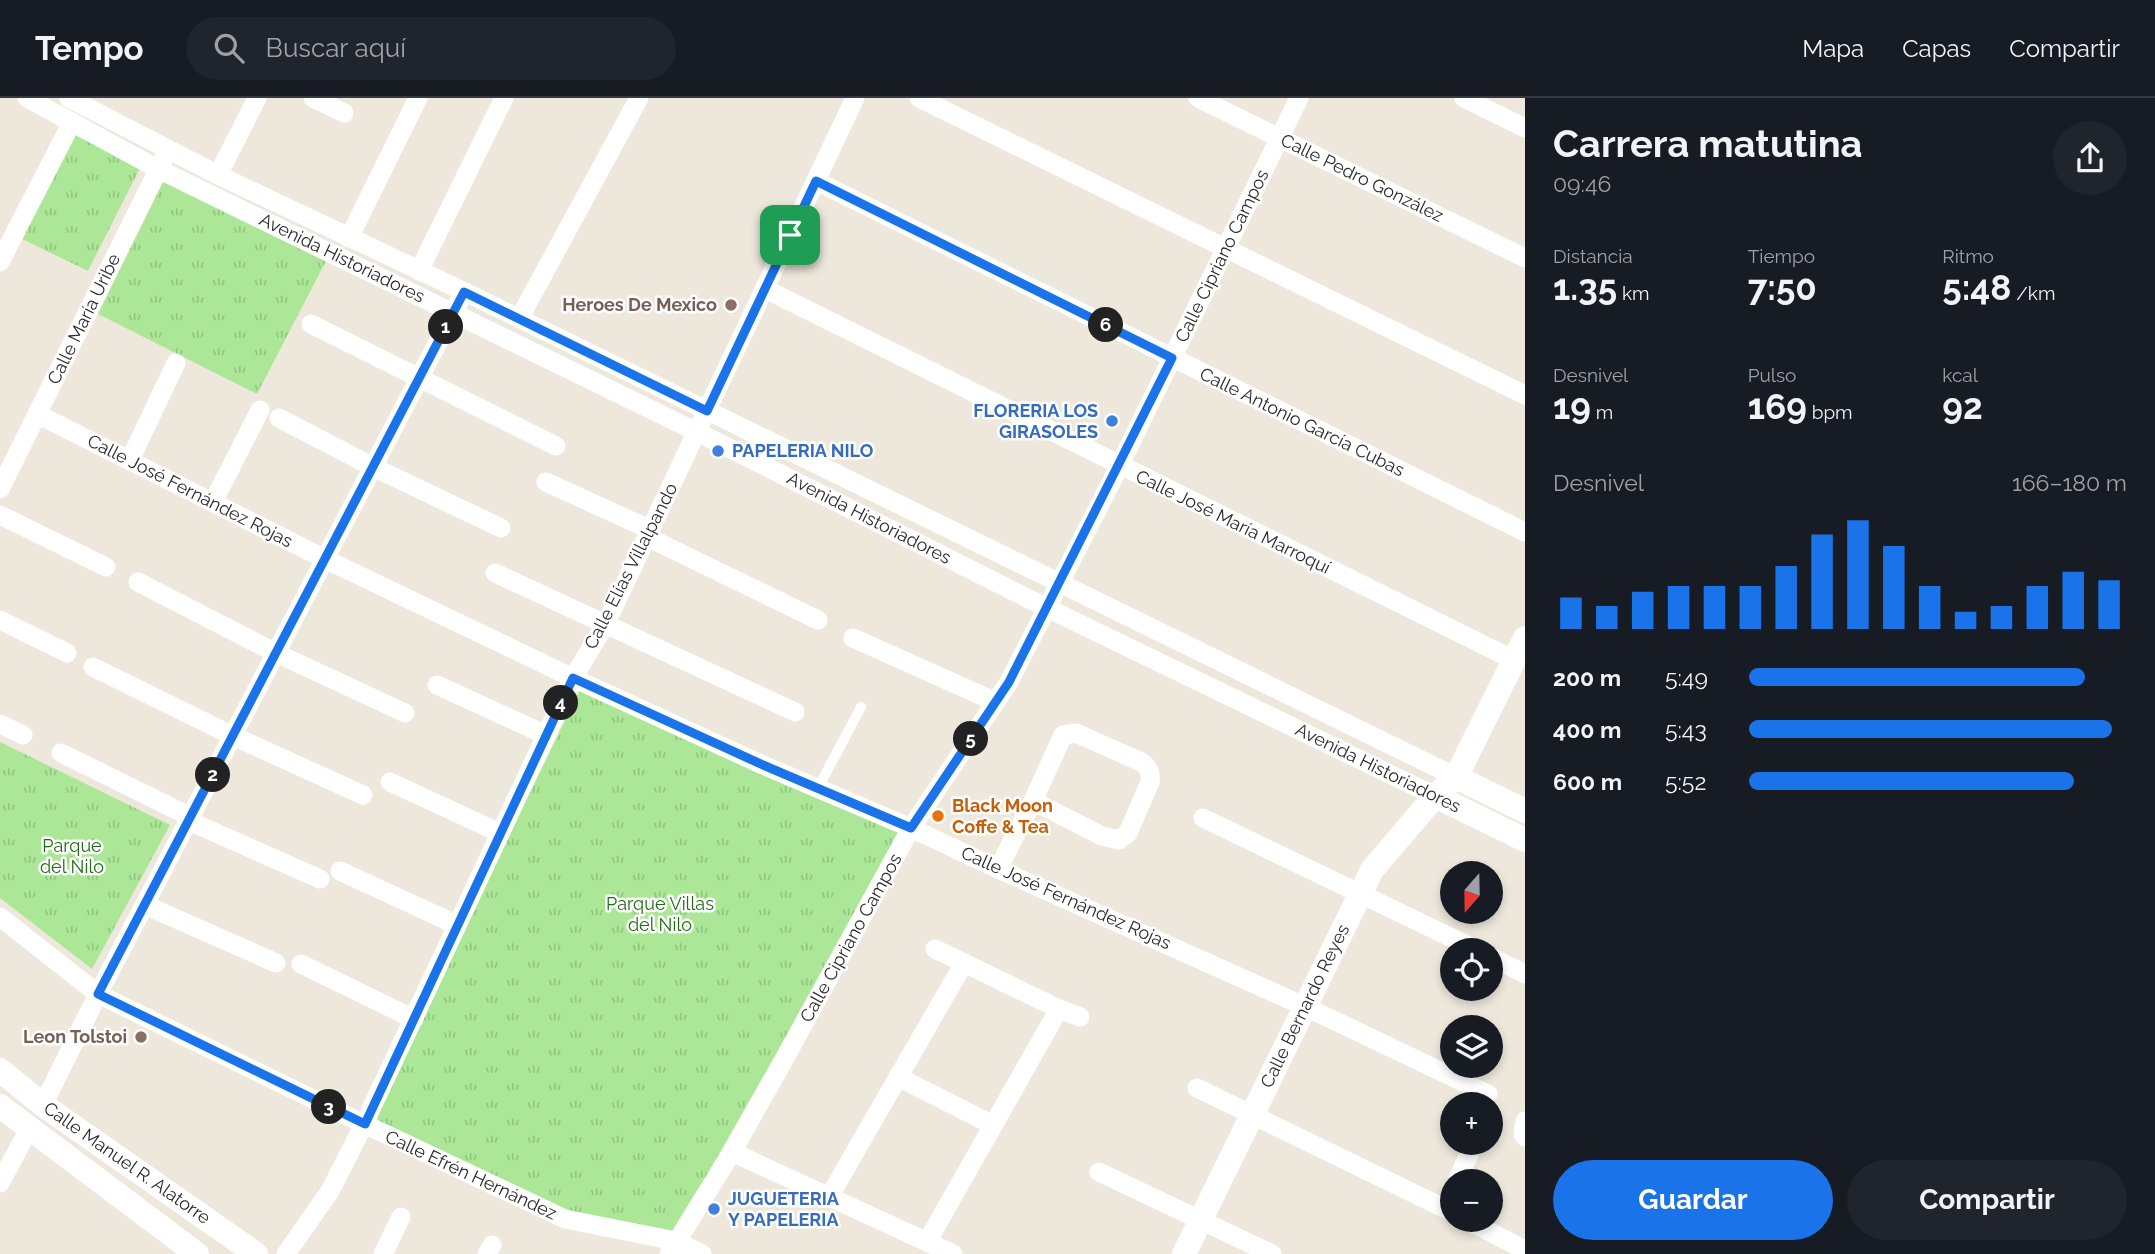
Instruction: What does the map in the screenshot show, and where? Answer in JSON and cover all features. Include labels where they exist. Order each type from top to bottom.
[{"type":"street","name":"Avenida Historiadores","points":[[27,98],[158,169],[454,312],[1047,608],[1525,840]]},
{"type":"street","name":"Avenida Historiadores","points":[[69,98],[218,175],[464,292],[1525,811]]},
{"type":"street","points":[[218,175],[257,98]]},
{"type":"street","points":[[313,98],[344,113]]},
{"type":"street","points":[[349,238],[418,98]]},
{"type":"street","points":[[419,271],[504,98]]},
{"type":"street","points":[[519,319],[639,98]]},
{"type":"street","name":"Calle Elías Villalpando","points":[[286,1254],[330,1191],[365,1124],[573,678],[606,623],[855,98]]},
{"type":"street","points":[[919,98],[1525,395]]},
{"type":"street","name":"Calle Pedro González","points":[[1198,98],[1525,258]]},
{"type":"street","name":"Calle Cipriano Campos","points":[[672,1248],[732,1152],[911,828],[996,702],[1060,584],[1299,98]]},
{"type":"street","points":[[1464,98],[1525,128]]},
{"type":"street","points":[[0,262],[72,122]]},
{"type":"street","name":"Calle María Uribe","points":[[0,489],[168,149]]},
{"type":"street","name":"Calle Antonio García Cubas","points":[[816,181],[1525,532]]},
{"type":"street","name":"Calle José María Marroquí","points":[[765,289],[1514,660]]},
{"type":"street","points":[[43,1105],[98,994],[464,292]]},
{"type":"street","points":[[311,324],[556,446]]},
{"type":"street","points":[[130,460],[176,363]]},
{"type":"street","points":[[214,502],[260,410]]},
{"type":"street","name":"Calle José Fernández Rojas","points":[[37,414],[325,559],[573,678],[1306,1007],[1484,1092]]},
{"type":"street","points":[[279,418],[373,467],[501,527]]},
{"type":"street","points":[[546,482],[818,620]]},
{"type":"street","points":[[0,515],[106,568]]},
{"type":"street","points":[[495,572],[794,712]]},
{"type":"street","points":[[138,582],[276,653],[405,713]]},
{"type":"street","points":[[0,620],[66,653]]},
{"type":"street","points":[[853,638],[996,702]]},
{"type":"street","points":[[1456,777],[1525,638]]},
{"type":"street","points":[[93,667],[233,736],[363,795]]},
{"type":"street","points":[[437,685],[546,735]]},
{"type":"street","points":[[0,723],[23,735]]},
{"type":"street","points":[[998,869],[1063,734],[1076,733],[1140,762],[1149,769],[1150,782],[1128,833],[1119,840],[1102,836],[1033,801]]},
{"type":"street","points":[[61,753],[190,819],[320,879]]},
{"type":"street","name":"Calle Bernardo Reyes","points":[[1184,1254],[1372,870],[1435,796],[1456,777]]},
{"type":"street","points":[[390,782],[500,833]]},
{"type":"street","points":[[1203,818],[1454,938]]},
{"type":"street","points":[[340,871],[457,925]]},
{"type":"street","points":[[145,905],[275,963]]},
{"type":"street","name":"Calle Efrén Hernández","points":[[0,917],[98,994],[365,1124],[565,1219],[702,1254]]},
{"type":"street","points":[[935,948],[1080,1017]]},
{"type":"street","points":[[829,1197],[964,963]]},
{"type":"street","points":[[1503,963],[1525,974]]},
{"type":"street","points":[[301,964],[414,1020]]},
{"type":"street","points":[[927,1242],[1059,1009]]},
{"type":"street","name":"Calle Manuel R. Alatorre","points":[[0,1070],[43,1105],[256,1254]]},
{"type":"street","points":[[898,1077],[993,1125]]},
{"type":"street","points":[[1196,1088],[1440,1199]]},
{"type":"street","name":"Calle Manuel R. Alatorre","points":[[0,1106],[197,1254]]},
{"type":"street","points":[[0,1183],[29,1129]]},
{"type":"street","points":[[732,1152],[953,1254]]},
{"type":"street","points":[[1099,1172],[1272,1254]]},
{"type":"street","points":[[383,1254],[401,1217]]},
{"type":"street","points":[[1490,1232],[1525,1250]]},
{"type":"lane","points":[[818,788],[861,707]]},
{"type":"green space","points":[[76,134],[140,168],[88,271],[22,239]]},
{"type":"green space","points":[[164,180],[326,261],[257,394],[98,314]]},
{"type":"green space","name":"Parque Villas del Nilo","points":[[580,690],[902,832],[673,1235],[570,1219],[369,1123]]},
{"type":"green space","name":"Parque del Nilo","points":[[0,742],[170,825],[92,969],[0,898]]},
{"type":"place","name":"Heroes De Mexico","points":[[731,305]]},
{"type":"place","name":"FLORERIA LOS GIRASOLES","points":[[1112,421]]},
{"type":"place","name":"PAPELERIA NILO","points":[[718,451]]},
{"type":"place","name":"Black Moon Coffe & Tea","points":[[938,816]]},
{"type":"place","name":"Leon Tolstoi","points":[[141,1037]]},
{"type":"place","name":"JUGUETERIA Y PAPELERIA","points":[[714,1209]]},
{"type":"route","points":[[816,181],[1172,358],[1009,682],[911,828],[763,765],[573,678],[365,1124],[98,994],[464,292],[707,411],[790,235],[816,181]]}]
